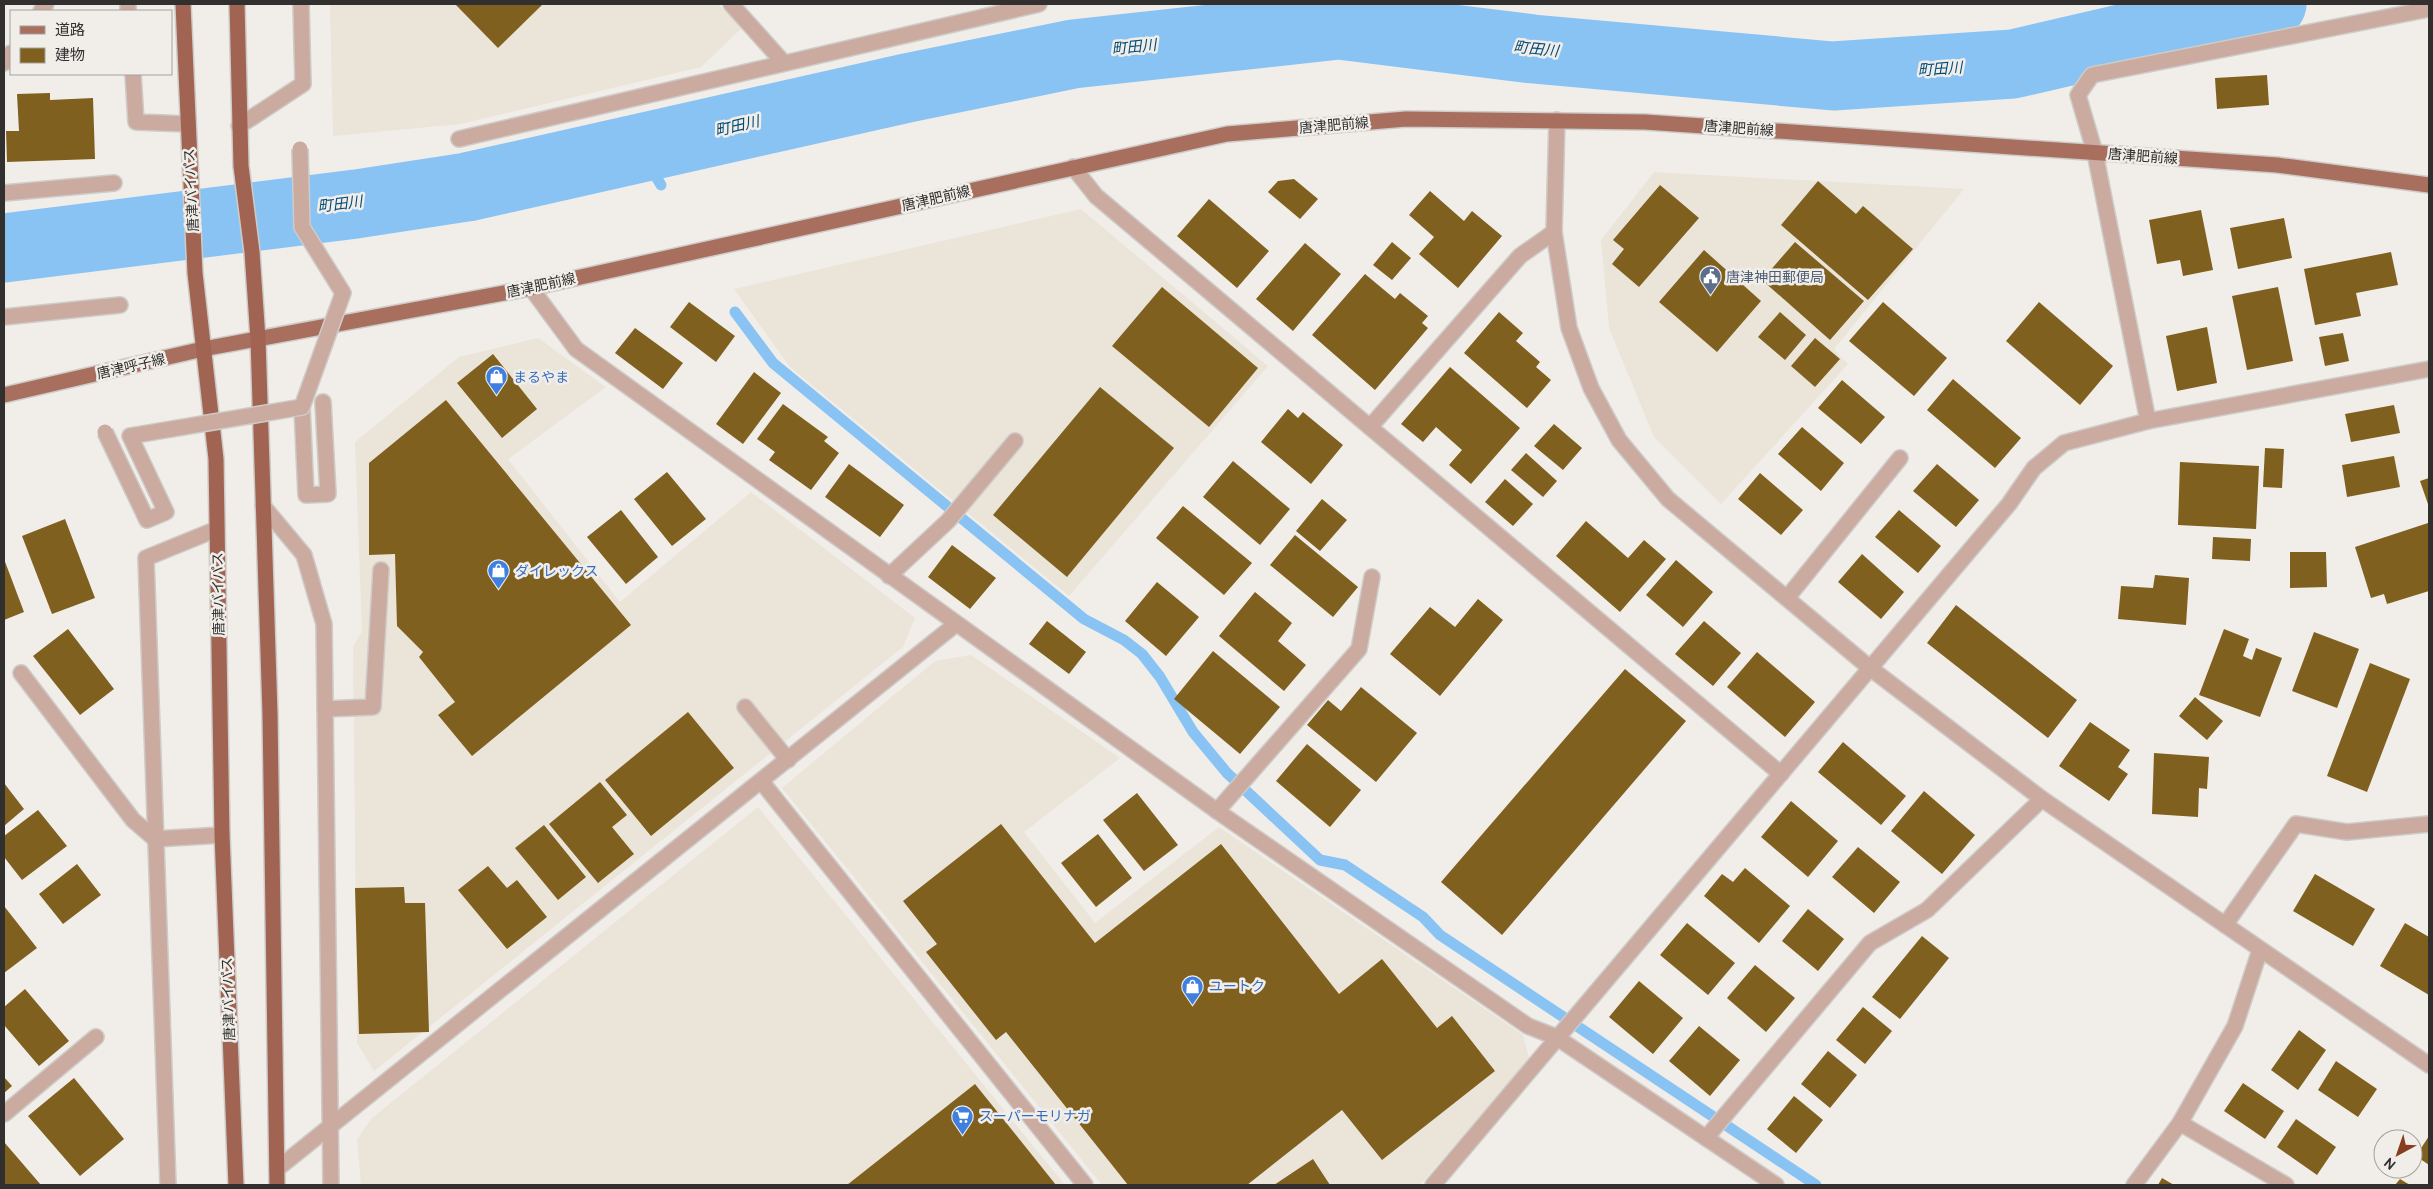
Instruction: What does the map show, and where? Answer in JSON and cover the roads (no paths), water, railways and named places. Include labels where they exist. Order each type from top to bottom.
[{"type":"highway","name":"唐津バイパス","points":[[183,4],[189,171],[196,273],[216,459],[222,835],[236,1185]]},
{"type":"highway","points":[[237,4],[241,166],[252,252],[258,339],[270,724],[277,1185]]},
{"type":"main road","name":"唐津肥前線","points":[[258,339],[531,288],[1228,134],[1406,119],[1646,122],[2277,165],[2429,185]]},
{"type":"main road","name":"唐津呼子線","points":[[4,394],[203,349],[258,339]]},
{"type":"street","points":[[239,126],[303,84],[301,4]]},
{"type":"street","points":[[731,4],[783,62]]},
{"type":"street","points":[[459,139],[783,62],[1039,4]]},
{"type":"street","points":[[2148,421],[2095,153],[2078,95],[2092,75],[2429,9]]},
{"type":"street","points":[[133,75],[136,122],[188,124]]},
{"type":"street","points":[[1557,120],[1554,232],[1569,328],[1591,388],[1619,440],[1668,499],[1870,668],[2042,798],[2429,1065]]},
{"type":"street","points":[[300,149],[302,227],[343,293],[302,407],[306,495],[328,494],[324,402]]},
{"type":"street","points":[[1073,167],[1096,196],[1780,774]]},
{"type":"street","points":[[4,193],[114,183]]},
{"type":"street","points":[[1370,427],[1520,256],[1554,232]]},
{"type":"street","points":[[531,288],[576,350],[889,576],[1217,811],[1528,1026],[1556,1038],[1776,1185]]},
{"type":"street","points":[[4,317],[120,305]]},
{"type":"street","points":[[1433,1185],[2009,504],[2034,468],[2064,443],[2148,421],[2429,369]]},
{"type":"street","points":[[105,432],[147,520],[166,512],[130,436],[302,407]]},
{"type":"street","points":[[889,576],[948,521],[1015,441]]},
{"type":"street","points":[[1787,598],[1900,458]]},
{"type":"street","points":[[263,506],[304,555],[324,624],[331,1185]]},
{"type":"street","points":[[168,1185],[146,558],[216,530]]},
{"type":"street","points":[[325,709],[373,706],[381,570]]},
{"type":"street","points":[[1217,811],[1359,649],[1372,577]]},
{"type":"street","points":[[277,1169],[956,624]]},
{"type":"street","points":[[21,674],[133,820],[155,839],[222,835]]},
{"type":"street","points":[[745,707],[788,760]]},
{"type":"street","points":[[761,781],[1085,1185]]},
{"type":"street","points":[[1706,1138],[1870,943],[1927,910],[2042,798]]},
{"type":"street","points":[[2225,925],[2296,824],[2347,832],[2429,824]]},
{"type":"street","points":[[2134,1185],[2180,1123],[2235,1026],[2260,950]]},
{"type":"street","points":[[4,1114],[96,1037]]},
{"type":"street","points":[[2180,1123],[2286,1185]]},
{"type":"waterway","name":"町田川","points":[[4,248],[356,204],[467,187],[907,88],[1073,54],[1339,25],[1533,49],[1833,76],[2013,64],[2272,4]]},
{"type":"waterway","points":[[639,148],[661,185]]},
{"type":"waterway","points":[[735,312],[773,363],[1084,619],[1124,640],[1142,654],[1160,677],[1193,732],[1227,773],[1320,860],[1345,865],[1423,917],[1440,935],[1816,1185]]},
{"type":"place","name":"唐津神田郵便局","points":[[1710,296]]},
{"type":"place","name":"まるやま","points":[[497,396]]},
{"type":"place","name":"ダイレックス","points":[[499,590]]},
{"type":"place","name":"ユートク","points":[[1193,1005]]},
{"type":"place","name":"スーパーモリナガ","points":[[963,1135]]}]
